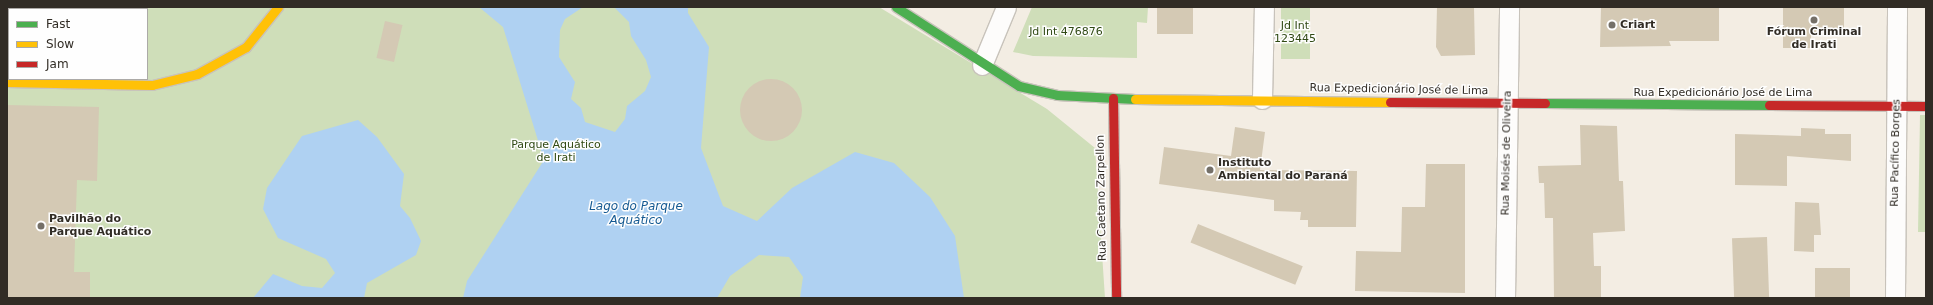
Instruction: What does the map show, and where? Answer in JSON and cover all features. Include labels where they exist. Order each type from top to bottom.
[{"type":"street","points":[[7,82],[152,85],[197,74],[246,48],[278,7]]},
{"type":"street","name":"Rua Expedicionário José de Lima","points":[[896,7],[982,65],[1019,86],[1057,96],[1508,104],[1926,106]]},
{"type":"street","points":[[982,65],[1006,7]]},
{"type":"street","points":[[1262,99],[1264,7]]},
{"type":"street","name":"Rua Moisés de Oliveira","points":[[1505,298],[1508,7]]},
{"type":"street","name":"Rua Pacífico Borges","points":[[1895,298],[1897,7]]},
{"type":"street","name":"Rua Caetano Zarpellon","points":[[1113,98],[1116,298]]},
{"type":"green space","name":"Parque Aquático de Irati","points":[[121,7],[879,7],[1047,109],[1095,148],[1105,298],[7,298],[7,59],[8,80],[148,80],[148,8]]},
{"type":"green space","name":"Jd Int 476876","points":[[1032,7],[1148,7],[1147,23],[1137,22],[1137,58],[1033,56],[1013,52]]},
{"type":"green space","name":"Jd Int 123445","points":[[1281,7],[1310,7],[1310,59],[1281,59]]},
{"type":"green space","points":[[1920,115],[1926,115],[1926,232],[1918,232]]},
{"type":"water","name":"Lago do Parque Aquático","points":[[479,7],[583,7],[565,19],[560,30],[559,57],[575,82],[571,99],[581,108],[585,122],[615,132],[625,119],[627,106],[645,91],[651,77],[646,60],[631,36],[629,22],[614,7],[688,7],[688,13],[709,47],[701,148],[723,206],[757,221],[792,188],[855,152],[894,163],[930,197],[955,236],[964,298],[800,298],[803,277],[789,257],[759,255],[730,276],[717,298],[463,298],[467,281],[544,160],[503,27]]},
{"type":"water","points":[[358,120],[377,137],[404,174],[400,206],[410,218],[421,241],[416,255],[367,283],[364,298],[253,298],[273,274],[302,286],[322,288],[335,273],[326,259],[278,238],[263,209],[267,188],[302,136]]},
{"type":"building","points":[[1157,7],[1193,7],[1193,34],[1157,34]]},
{"type":"building","points":[[1437,7],[1474,7],[1475,55],[1441,56],[1436,47]]},
{"type":"building","points":[[1601,7],[1719,7],[1719,41],[1669,41],[1671,46],[1600,47]]},
{"type":"building","name":"Fórum Criminal de Irati","points":[[1783,7],[1844,7],[1844,32],[1811,32],[1811,48],[1783,48]]},
{"type":"building","points":[[385,21],[403,25],[394,62],[376,58]]},
{"type":"building","points":[[765,79],[777,79],[793,88],[800,98],[802,110],[800,122],[793,132],[777,141],[765,141],[754,136],[745,127],[740,116],[740,104],[745,93],[754,84]]},
{"type":"building","name":"Pavilhão do Parque Aquático","points":[[7,105],[99,107],[97,181],[77,180],[74,272],[90,272],[90,298],[7,298]]},
{"type":"building","points":[[1580,125],[1617,126],[1619,181],[1623,181],[1625,231],[1593,233],[1594,266],[1601,266],[1601,298],[1554,298],[1553,218],[1545,218],[1544,183],[1539,183],[1538,166],[1581,165]]},
{"type":"building","points":[[1235,127],[1265,132],[1260,170],[1357,171],[1356,227],[1308,227],[1308,220],[1300,220],[1301,212],[1274,211],[1274,200],[1159,184],[1164,147],[1231,156]]},
{"type":"building","points":[[1801,128],[1825,129],[1825,134],[1851,134],[1851,161],[1787,156],[1787,186],[1735,185],[1735,134],[1801,136]]},
{"type":"building","points":[[1426,164],[1465,164],[1465,293],[1355,291],[1356,251],[1401,252],[1402,207],[1425,207]]},
{"type":"building","points":[[1795,202],[1819,203],[1821,235],[1814,235],[1814,252],[1794,251]]},
{"type":"building","points":[[1198,224],[1303,266],[1295,285],[1191,243]]},
{"type":"building","points":[[1767,237],[1769,298],[1734,298],[1732,238]]},
{"type":"building","points":[[1815,268],[1850,268],[1850,297],[1815,297]]},
{"type":"traffic: fast","points":[[896,7],[1019,86],[1057,95],[1135,99]]},
{"type":"traffic: fast","points":[[1545,103],[1769,105]]},
{"type":"traffic: slow","points":[[7,82],[152,85],[197,74],[246,47],[278,7]]},
{"type":"traffic: slow","points":[[1135,99],[1390,102]]},
{"type":"traffic: jam","points":[[1113,98],[1116,298]]},
{"type":"traffic: jam","points":[[1390,102],[1545,103]]},
{"type":"traffic: jam","points":[[1769,105],[1926,106]]},
{"type":"place","name":"Fórum Criminal de Irati","points":[[1814,20]]},
{"type":"place","name":"Criart","points":[[1612,25]]},
{"type":"place","name":"Instituto Ambiental do Paraná","points":[[1210,170]]},
{"type":"place","name":"Pavilhão do Parque Aquático","points":[[41,226]]}]
